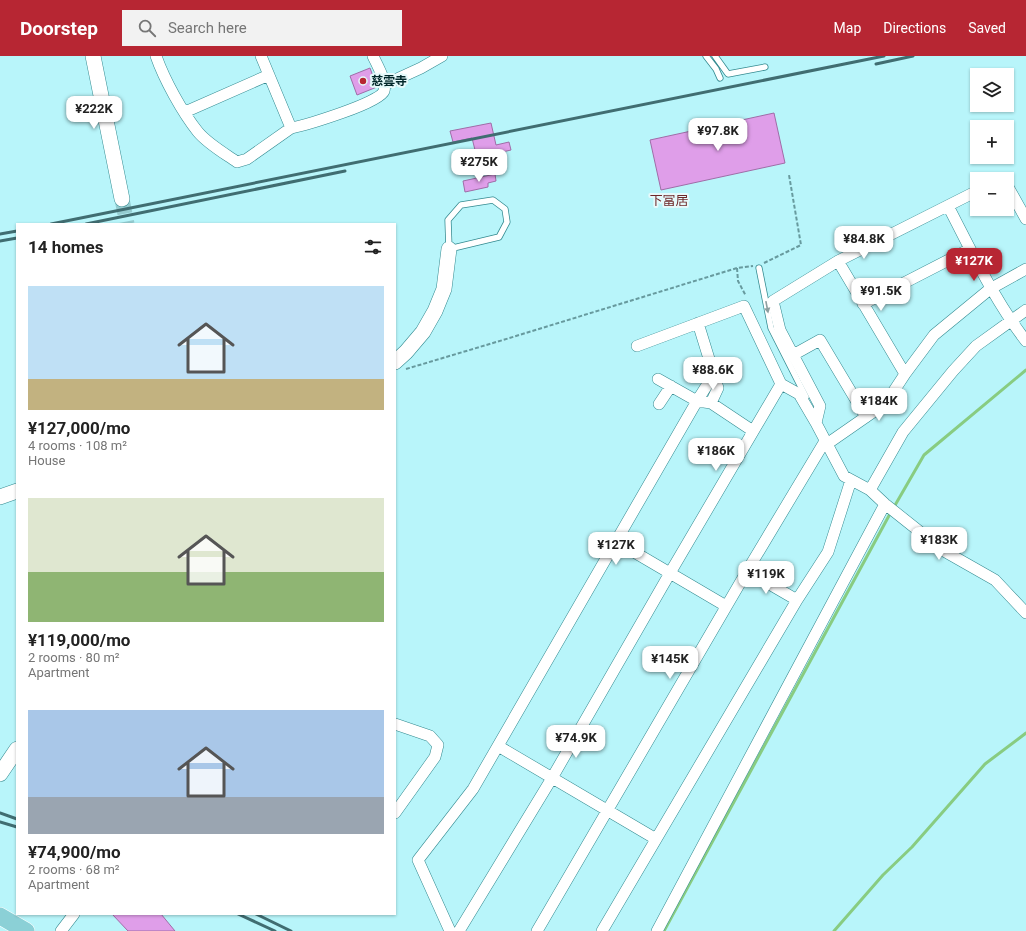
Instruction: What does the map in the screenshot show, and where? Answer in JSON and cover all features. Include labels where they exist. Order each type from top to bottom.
[{"type":"main road","points":[[93,56],[122,198]]},
{"type":"main road","points":[[398,365],[406,352],[423,332],[435,311],[444,289],[449,249]]},
{"type":"main road","points":[[0,496],[16,492]]},
{"type":"main road","points":[[0,774],[16,750]]},
{"type":"main road","points":[[0,916],[26,931]]},
{"type":"street","points":[[157,56],[159,65],[198,132],[213,146],[237,162],[247,159],[291,128],[323,119],[369,102],[382,94],[385,89],[383,79],[373,56]]},
{"type":"street","points":[[261,56],[291,128]]},
{"type":"street","points":[[384,85],[421,68],[442,56]]},
{"type":"street","points":[[185,112],[269,75]]},
{"type":"street","points":[[816,420],[820,406],[780,330],[773,301],[838,261],[970,195]]},
{"type":"street","points":[[1014,198],[1026,219]]},
{"type":"street","points":[[948,206],[990,289],[1010,321],[1026,341]]},
{"type":"street","points":[[863,304],[970,249]]},
{"type":"street","points":[[838,261],[905,374]]},
{"type":"street","points":[[537,931],[726,606],[826,443],[886,404],[905,374],[934,334],[990,289],[1026,269]]},
{"type":"street","points":[[637,346],[744,306],[781,384],[800,394],[816,420],[826,443],[844,476],[870,490],[884,504],[944,551],[995,580],[1026,613]]},
{"type":"street","points":[[870,490],[903,432],[944,381],[976,346],[1026,310]]},
{"type":"street","points":[[698,323],[718,388],[711,403]]},
{"type":"street","points":[[793,355],[820,340],[866,417]]},
{"type":"street","points":[[450,931],[418,860],[473,789],[617,542],[697,400],[714,374]]},
{"type":"street","points":[[658,379],[697,400],[711,403],[753,431]]},
{"type":"street","points":[[459,931],[552,778],[781,384]]},
{"type":"street","points":[[659,404],[671,386]]},
{"type":"street","points":[[602,931],[797,600],[828,552],[851,480]]},
{"type":"street","points":[[657,931],[884,504]]},
{"type":"street","points":[[617,542],[726,606]]},
{"type":"street","points":[[747,571],[797,600]]},
{"type":"street","points":[[396,724],[430,736],[438,746],[435,757],[396,812]]},
{"type":"street","points":[[498,746],[656,839]]},
{"type":"street","points":[[61,931],[73,915]]},
{"type":"lane","points":[[706,56],[716,69],[720,78]]},
{"type":"lane","points":[[715,56],[728,74],[765,67]]},
{"type":"lane","points":[[493,200],[505,209],[507,222],[499,237],[449,249],[448,220],[461,205],[493,200]]},
{"type":"lane","points":[[759,268],[771,328],[816,420]]},
{"type":"path","points":[[398,365],[407,369],[737,268],[758,266],[800,245],[789,175]]},
{"type":"building","name":"慈雲寺","points":[[370,68],[377,87],[357,95],[350,76]]},
{"type":"building","points":[[774,113],[785,163],[661,190],[650,140]]},
{"type":"building","points":[[491,123],[496,145],[509,142],[511,150],[477,158],[472,138],[453,142],[450,131]]},
{"type":"building","points":[[495,174],[496,181],[488,183],[488,187],[465,192],[463,181]]},
{"type":"building","points":[[113,915],[162,915],[175,931],[128,931]]},
{"type":"waterway","points":[[894,507],[924,455],[1026,370]]},
{"type":"waterway","points":[[664,931],[891,512]]},
{"type":"waterway","points":[[834,931],[883,875],[912,847],[985,764],[1026,733]]},
{"type":"tunnel","points":[[122,199],[127,223]]},
{"type":"railway","points":[[56,223],[884,56]]},
{"type":"railway","points":[[876,64],[913,56]]},
{"type":"railway","points":[[91,223],[345,171]]},
{"type":"railway","points":[[0,234],[16,231]]},
{"type":"railway","points":[[0,241],[16,238]]},
{"type":"railway","points":[[0,813],[16,819]]},
{"type":"railway","points":[[0,822],[16,827]]},
{"type":"railway","points":[[240,915],[275,931]]},
{"type":"railway","points":[[258,915],[291,931]]},
{"type":"place","name":"慈雲寺","points":[[363,81]]},
{"type":"district","name":"下冨居","points":[[669,200]]}]
